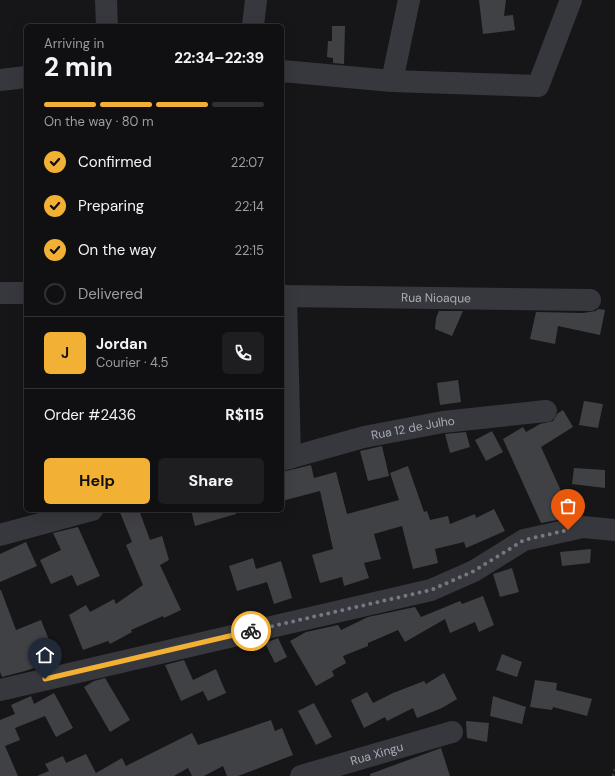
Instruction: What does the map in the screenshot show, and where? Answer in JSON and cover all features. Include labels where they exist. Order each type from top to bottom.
[{"type":"street","points":[[106,0],[108,24]]},
{"type":"street","points":[[253,24],[256,0]]},
{"type":"street","points":[[392,81],[408,0]]},
{"type":"street","points":[[284,71],[392,81],[538,86],[571,0]]},
{"type":"street","points":[[0,80],[24,77]]},
{"type":"street","points":[[0,293],[24,293]]},
{"type":"street","points":[[284,296],[286,459]]},
{"type":"street","name":"Rua Nioaque","points":[[284,296],[590,300]]},
{"type":"street","name":"Rua 12 de Julho","points":[[286,459],[364,437],[443,422],[546,411]]},
{"type":"street","points":[[0,536],[85,512]]},
{"type":"street","points":[[0,690],[431,590],[474,571],[524,540],[583,527],[615,530]]},
{"type":"street","name":"Rua Xingu","points":[[301,776],[452,732]]},
{"type":"path","points":[[613,776],[615,769]]},
{"type":"building","points":[[479,0],[506,0],[504,16],[513,15],[515,30],[483,34]]},
{"type":"building","points":[[332,26],[345,26],[344,64],[333,63],[333,58],[327,57],[328,41],[332,41]]},
{"type":"building","points":[[598,309],[605,310],[600,335],[558,326],[555,344],[530,339],[536,312],[583,313],[596,311]]},
{"type":"building","points":[[439,311],[463,311],[452,336],[435,329],[436,318]]},
{"type":"building","points":[[458,380],[461,402],[440,405],[437,383]]},
{"type":"building","points":[[584,401],[603,404],[598,428],[579,425]]},
{"type":"building","points":[[563,410],[573,427],[541,447],[573,517],[541,523],[503,439],[523,427],[526,432],[540,424],[553,421],[558,413]]},
{"type":"building","points":[[492,431],[503,452],[486,461],[475,440]]},
{"type":"building","points":[[466,432],[470,447],[450,453],[445,434]]},
{"type":"building","points":[[382,446],[389,476],[368,481],[360,451]]},
{"type":"building","points":[[311,465],[314,478],[336,472],[347,514],[399,500],[390,473],[408,466],[424,512],[427,511],[430,520],[448,516],[450,524],[475,514],[476,518],[494,509],[505,531],[466,548],[464,542],[435,549],[438,563],[413,569],[402,526],[374,534],[381,559],[364,563],[369,578],[344,586],[342,577],[320,583],[312,555],[333,549],[320,491],[284,500],[284,472]]},
{"type":"building","points":[[574,468],[605,470],[605,488],[572,484]]},
{"type":"building","points":[[120,512],[140,512],[150,540],[162,536],[169,560],[160,565],[181,610],[131,630],[132,632],[110,644],[108,641],[83,650],[69,615],[86,605],[90,612],[114,599],[116,604],[143,585],[126,545],[132,542]]},
{"type":"building","points":[[192,512],[236,512],[236,514],[195,526]]},
{"type":"building","points":[[78,527],[100,576],[77,586],[72,575],[51,584],[40,560],[61,550],[53,533]]},
{"type":"building","points":[[26,542],[37,566],[0,582],[0,554]]},
{"type":"building","points":[[591,549],[590,563],[562,566],[560,552]]},
{"type":"building","points":[[253,558],[256,569],[281,561],[292,598],[274,604],[267,582],[237,591],[229,566]]},
{"type":"building","points":[[512,568],[519,592],[500,597],[493,574]]},
{"type":"building","points":[[0,590],[16,630],[41,620],[57,660],[2,677],[0,672]]},
{"type":"building","points":[[483,596],[494,625],[479,632],[475,622],[450,633],[445,619],[405,642],[398,630],[368,643],[368,646],[343,656],[346,663],[332,671],[334,676],[316,686],[290,641],[306,632],[338,625],[341,630],[368,617],[415,607],[421,617],[460,601],[462,604]]},
{"type":"building","points":[[278,638],[287,657],[275,663],[265,643]]},
{"type":"building","points":[[502,654],[522,662],[517,677],[496,670]]},
{"type":"building","points":[[184,660],[193,680],[216,669],[226,693],[208,701],[203,691],[181,701],[165,665]]},
{"type":"building","points":[[444,673],[457,699],[442,708],[417,718],[413,708],[387,721],[385,717],[364,728],[351,700],[367,692],[373,703],[393,693],[424,681],[426,684]]},
{"type":"building","points":[[105,678],[130,720],[110,732],[84,687],[94,681]]},
{"type":"building","points":[[535,680],[557,683],[556,690],[592,699],[587,716],[553,707],[552,710],[530,707]]},
{"type":"building","points":[[54,693],[73,728],[56,737],[45,716],[15,728],[20,740],[5,746],[18,776],[0,776],[0,720],[15,714],[11,705],[31,696],[34,704]]},
{"type":"building","points":[[493,696],[526,707],[522,724],[490,716]]},
{"type":"building","points":[[314,703],[332,737],[316,745],[298,711]]},
{"type":"building","points":[[271,720],[275,731],[282,728],[293,755],[238,776],[227,776],[223,766],[204,776],[192,776],[188,768],[174,776],[37,776],[49,771],[45,764],[63,756],[66,763],[86,754],[96,773],[122,758],[126,766],[192,733],[198,745]]},
{"type":"building","points":[[466,721],[489,723],[487,742],[467,738]]},
{"type":"building","points":[[441,748],[450,776],[370,776],[370,774]]},
{"type":"way so far","points":[[251,631],[431,590],[474,571],[524,540],[568,530]]},
{"type":"route","points":[[45,679],[251,631]]}]
